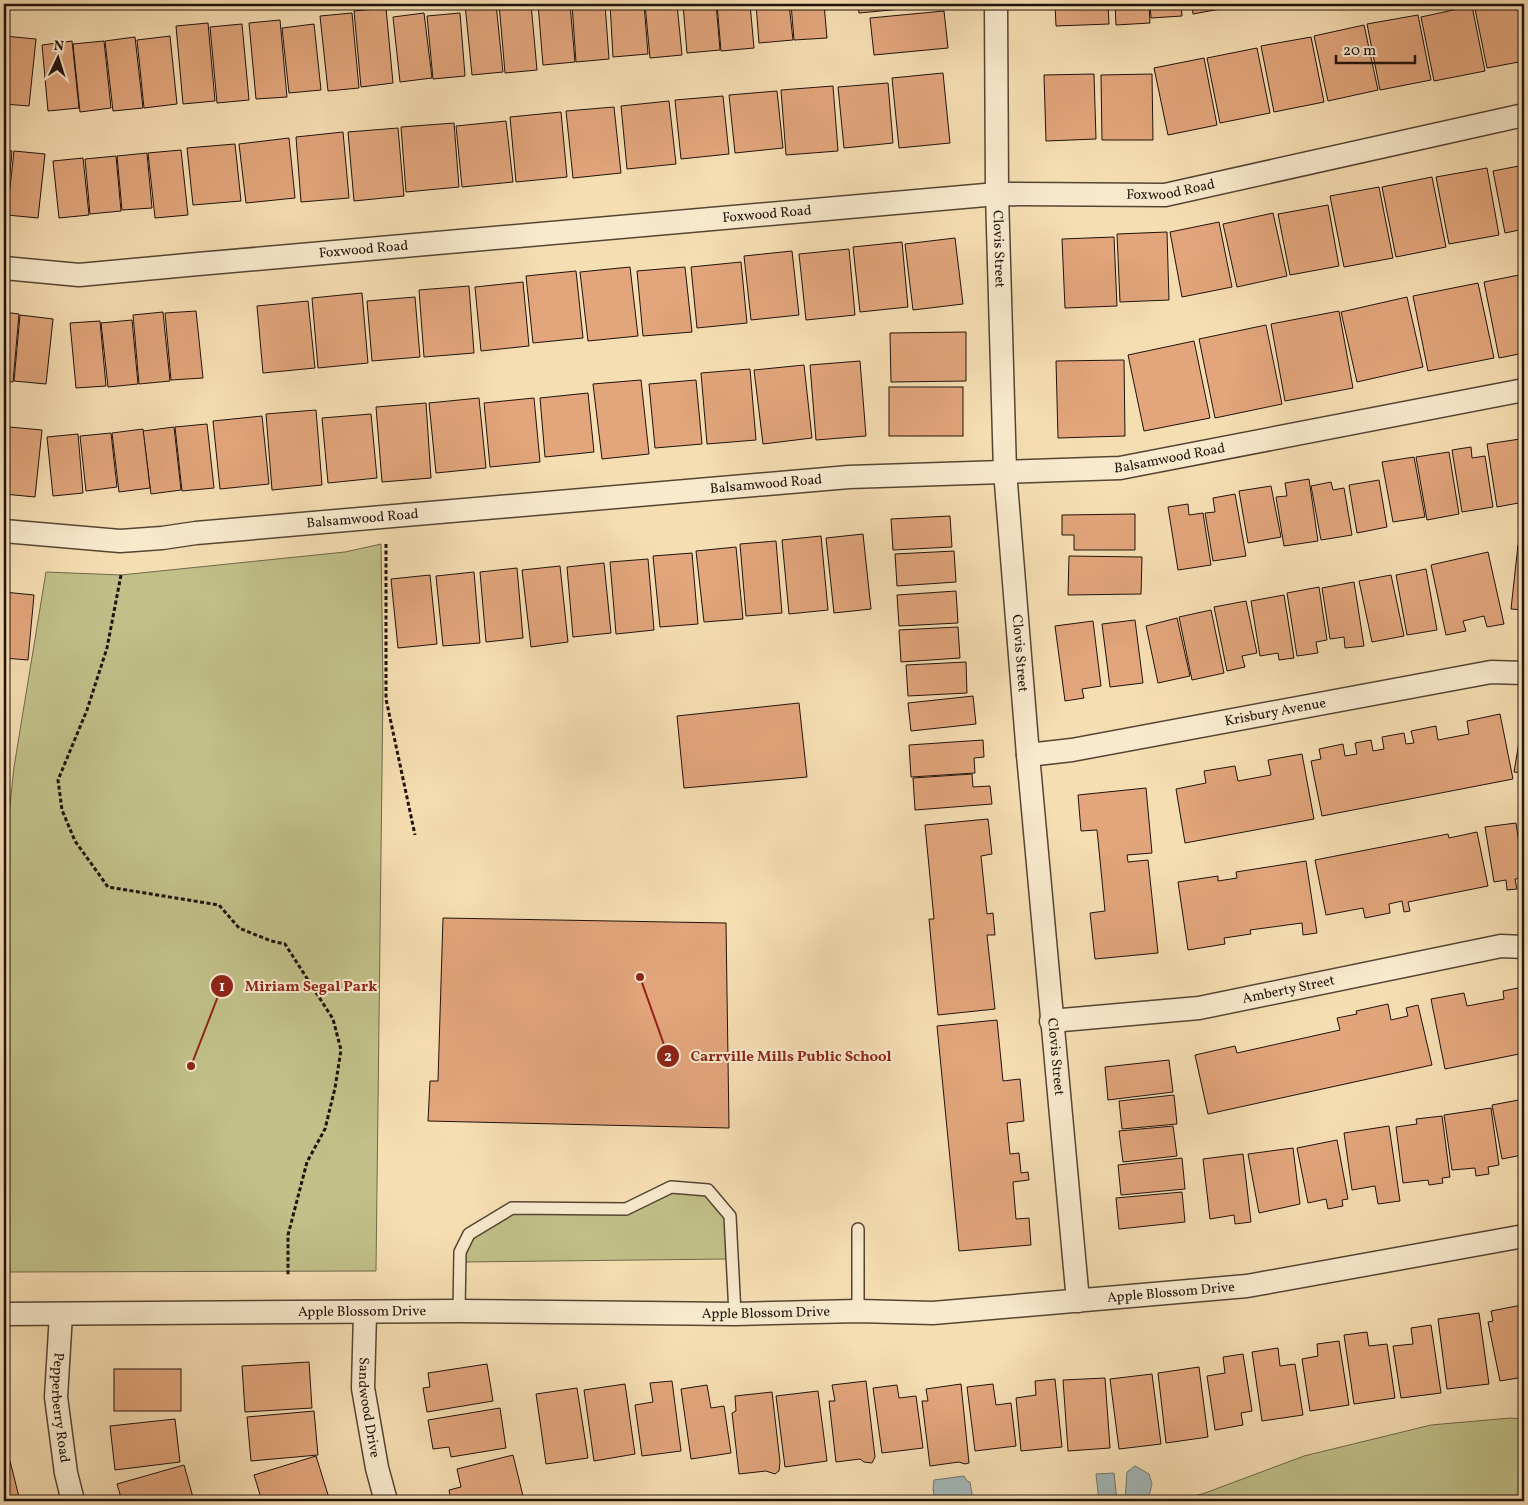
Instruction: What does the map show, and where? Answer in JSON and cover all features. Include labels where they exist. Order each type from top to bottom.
[{"type":"street","name":"Clovis Street","points":[[996,4],[998,194],[1005,471],[1051,1021],[1078,1301]]},
{"type":"street","name":"Foxwood Road","points":[[4,268],[69,275],[88,275],[998,194],[1165,195],[1524,115]]},
{"type":"street","name":"Balsamwood Road","points":[[4,531],[120,542],[196,533],[849,477],[1132,467],[1524,390]]},
{"type":"street","name":"Krisbury Avenue","points":[[1028,755],[1072,750],[1491,672],[1524,673]]},
{"type":"street","name":"Amberty Street","points":[[1051,1021],[1199,1008],[1501,946],[1524,947]]},
{"type":"street","name":"Apple Blossom Drive","points":[[4,1314],[458,1311],[735,1314],[858,1311],[933,1313],[1247,1286],[1524,1236]]},
{"type":"street","name":"Sandwood Drive","points":[[365,1313],[363,1388],[377,1468],[386,1501]]},
{"type":"street","name":"Pepperberry Road","points":[[61,1314],[56,1397],[66,1473],[73,1501]]},
{"type":"lane","points":[[458,1311],[460,1252],[469,1234],[485,1223],[512,1208],[626,1209],[671,1187],[708,1190],[730,1216],[735,1314]]},
{"type":"lane","points":[[858,1229],[858,1311]]},
{"type":"path","points":[[386,544],[386,699],[415,834]]},
{"type":"path","points":[[121,575],[107,648],[87,710],[58,780],[62,810],[75,841],[108,887],[220,905],[239,928],[271,941],[285,944],[333,1019],[341,1050],[335,1088],[325,1129],[307,1162],[288,1234],[288,1275]]},
{"type":"path","points":[[1505,1501],[1524,1496]]},
{"type":"shaded area","points":[[381,544],[383,688],[376,1271],[4,1272],[4,861],[14,767],[46,572],[121,575],[345,552]]},
{"type":"shaded area","points":[[673,1190],[705,1194],[725,1219],[726,1259],[464,1262],[464,1252],[472,1236],[514,1211],[628,1212]]},
{"type":"shaded area","points":[[1510,1418],[1524,1419],[1524,1501],[1177,1501],[1205,1493],[1304,1456],[1431,1425]]},
{"type":"shaded area","points":[[1135,1466],[1149,1474],[1152,1484],[1149,1496],[1152,1501],[1125,1501],[1127,1472]]},
{"type":"shaded area","points":[[1114,1473],[1117,1501],[1099,1501],[1096,1474]]},
{"type":"shaded area","points":[[964,1476],[970,1482],[972,1494],[969,1501],[941,1501],[934,1496],[934,1480]]},
{"type":"building","points":[[465,4],[496,4],[503,72],[472,75]]},
{"type":"building","points":[[499,4],[531,4],[537,70],[505,73]]},
{"type":"building","points":[[538,4],[570,4],[575,62],[543,65]]},
{"type":"building","points":[[572,4],[605,4],[609,59],[576,62]]},
{"type":"building","points":[[610,4],[644,4],[648,54],[613,57]]},
{"type":"building","points":[[645,4],[677,4],[682,55],[650,58]]},
{"type":"building","points":[[683,4],[716,4],[720,50],[687,53]]},
{"type":"building","points":[[717,4],[750,4],[754,48],[721,51]]},
{"type":"building","points":[[756,4],[789,4],[793,40],[759,43]]},
{"type":"building","points":[[791,4],[824,4],[827,38],[794,40]]},
{"type":"building","points":[[858,4],[944,4],[944,5],[859,13]]},
{"type":"building","points":[[1055,4],[1108,4],[1109,24],[1056,26]]},
{"type":"building","points":[[1115,4],[1149,4],[1150,23],[1116,25]]},
{"type":"building","points":[[1150,4],[1181,4],[1182,16],[1151,18]]},
{"type":"building","points":[[1192,4],[1225,4],[1226,8],[1193,14]]},
{"type":"building","points":[[1474,4],[1524,4],[1524,61],[1487,68]]},
{"type":"building","points":[[1472,6],[1485,71],[1434,81],[1421,17]]},
{"type":"building","points":[[386,8],[393,83],[361,87],[354,11]]},
{"type":"building","points":[[944,11],[948,48],[874,55],[870,18]]},
{"type":"building","points":[[352,13],[359,88],[328,91],[320,16]]},
{"type":"building","points":[[424,13],[432,78],[400,82],[393,17]]},
{"type":"building","points":[[460,13],[465,76],[433,79],[427,16]]},
{"type":"building","points":[[1418,15],[1431,80],[1380,90],[1367,24]]},
{"type":"building","points":[[280,20],[287,97],[256,99],[249,23]]},
{"type":"building","points":[[208,23],[215,101],[183,104],[176,26]]},
{"type":"building","points":[[242,24],[249,100],[217,103],[210,27]]},
{"type":"building","points":[[314,24],[321,90],[289,93],[282,28]]},
{"type":"building","points":[[1364,25],[1378,90],[1328,101],[1314,36]]},
{"type":"building","points":[[4,36],[36,39],[29,106],[4,104]]},
{"type":"building","points":[[170,36],[177,104],[144,108],[137,40]]},
{"type":"building","points":[[135,37],[143,108],[113,111],[105,41]]},
{"type":"building","points":[[1311,37],[1324,102],[1274,112],[1261,46]]},
{"type":"building","points":[[72,41],[79,108],[48,111],[42,45]]},
{"type":"building","points":[[104,41],[111,108],[80,112],[73,44]]},
{"type":"building","points":[[1257,48],[1270,113],[1220,123],[1207,58]]},
{"type":"building","points":[[1204,58],[1217,125],[1168,135],[1154,68]]},
{"type":"building","points":[[943,73],[950,143],[899,148],[892,78]]},
{"type":"building","points":[[1094,74],[1096,139],[1046,141],[1044,75]]},
{"type":"building","points":[[1152,74],[1153,140],[1102,140],[1101,75]]},
{"type":"building","points":[[888,83],[893,143],[844,148],[838,87]]},
{"type":"building","points":[[833,86],[838,151],[786,155],[781,90]]},
{"type":"building","points":[[777,91],[783,148],[735,153],[729,95]]},
{"type":"building","points":[[723,96],[729,154],[681,159],[675,100]]},
{"type":"building","points":[[669,101],[676,164],[627,169],[621,106]]},
{"type":"building","points":[[614,107],[621,173],[573,178],[566,111]]},
{"type":"building","points":[[561,112],[567,177],[516,182],[510,117]]},
{"type":"building","points":[[506,121],[513,182],[462,187],[456,126]]},
{"type":"building","points":[[454,123],[459,187],[406,192],[401,127]]},
{"type":"building","points":[[398,128],[404,196],[354,201],[348,132]]},
{"type":"building","points":[[343,132],[349,198],[301,202],[296,137]]},
{"type":"building","points":[[289,138],[295,198],[246,203],[239,144]]},
{"type":"building","points":[[235,144],[241,201],[193,205],[187,148]]},
{"type":"building","points":[[4,150],[12,151],[7,205],[4,205]]},
{"type":"building","points":[[181,150],[188,215],[155,218],[148,153]]},
{"type":"building","points":[[14,151],[45,154],[38,218],[7,215]]},
{"type":"building","points":[[147,153],[152,208],[122,210],[117,156]]},
{"type":"building","points":[[116,156],[121,211],[90,214],[85,159]]},
{"type":"building","points":[[83,158],[89,215],[59,218],[53,161]]},
{"type":"building","points":[[1524,165],[1524,229],[1505,233],[1493,171]]},
{"type":"building","points":[[1487,168],[1499,235],[1449,244],[1436,177]]},
{"type":"building","points":[[1432,177],[1446,247],[1396,257],[1382,187]]},
{"type":"building","points":[[1379,187],[1393,258],[1344,267],[1330,196]]},
{"type":"building","points":[[1328,205],[1339,266],[1290,275],[1278,214]]},
{"type":"building","points":[[1273,213],[1287,276],[1237,287],[1223,224]]},
{"type":"building","points":[[1219,222],[1232,287],[1182,297],[1170,232]]},
{"type":"building","points":[[1167,232],[1169,300],[1120,302],[1117,234]]},
{"type":"building","points":[[1114,237],[1117,306],[1065,308],[1062,239]]},
{"type":"building","points":[[955,238],[963,304],[913,310],[905,244]]},
{"type":"building","points":[[902,242],[908,307],[860,312],[853,247]]},
{"type":"building","points":[[849,249],[855,315],[806,320],[799,254]]},
{"type":"building","points":[[792,251],[799,315],[751,320],[744,256]]},
{"type":"building","points":[[741,262],[747,323],[697,328],[691,267]]},
{"type":"building","points":[[630,267],[638,336],[588,341],[580,272]]},
{"type":"building","points":[[685,267],[692,332],[643,336],[637,271]]},
{"type":"building","points":[[576,271],[583,338],[533,343],[526,276]]},
{"type":"building","points":[[1524,274],[1524,353],[1499,358],[1484,282]]},
{"type":"building","points":[[523,282],[529,346],[481,351],[475,287]]},
{"type":"building","points":[[1478,283],[1494,358],[1428,371],[1413,296]]},
{"type":"building","points":[[469,286],[474,353],[424,357],[419,290]]},
{"type":"building","points":[[362,293],[368,363],[318,368],[312,298]]},
{"type":"building","points":[[415,297],[420,357],[372,361],[367,301]]},
{"type":"building","points":[[1407,297],[1423,367],[1357,382],[1341,312]]},
{"type":"building","points":[[308,301],[315,368],[263,373],[257,306]]},
{"type":"building","points":[[196,311],[203,378],[171,380],[165,313]]},
{"type":"building","points":[[1339,311],[1353,388],[1285,401],[1271,324]]},
{"type":"building","points":[[4,312],[19,314],[13,382],[4,381]]},
{"type":"building","points":[[163,312],[170,381],[139,384],[133,315]]},
{"type":"building","points":[[20,315],[53,319],[46,384],[14,381]]},
{"type":"building","points":[[132,320],[138,384],[108,387],[101,323]]},
{"type":"building","points":[[100,321],[106,386],[76,388],[70,323]]},
{"type":"building","points":[[1266,325],[1282,404],[1215,418],[1199,339]]},
{"type":"building","points":[[966,332],[966,381],[891,382],[890,333]]},
{"type":"building","points":[[1194,341],[1210,418],[1144,431],[1128,355]]},
{"type":"building","points":[[1124,360],[1125,436],[1058,438],[1056,361]]},
{"type":"building","points":[[860,361],[866,436],[816,440],[810,365]]},
{"type":"building","points":[[804,365],[812,438],[763,444],[754,370]]},
{"type":"building","points":[[750,369],[756,440],[707,444],[701,373]]},
{"type":"building","points":[[641,380],[649,454],[602,459],[593,384]]},
{"type":"building","points":[[696,380],[702,444],[655,448],[649,384]]},
{"type":"building","points":[[889,387],[963,387],[963,436],[889,436]]},
{"type":"building","points":[[588,393],[594,452],[545,457],[540,398]]},
{"type":"building","points":[[479,398],[486,468],[436,473],[429,403]]},
{"type":"building","points":[[534,398],[540,462],[490,467],[484,403]]},
{"type":"building","points":[[426,403],[431,478],[382,482],[376,407]]},
{"type":"building","points":[[316,410],[322,485],[272,490],[266,414]]},
{"type":"building","points":[[371,414],[377,478],[328,483],[322,418]]},
{"type":"building","points":[[262,416],[269,484],[220,489],[213,421]]},
{"type":"building","points":[[207,424],[214,488],[182,491],[175,427]]},
{"type":"building","points":[[9,427],[42,430],[35,497],[4,494]]},
{"type":"building","points":[[174,427],[181,490],[151,494],[143,431]]},
{"type":"building","points":[[4,428],[8,429],[4,468]]},
{"type":"building","points":[[143,429],[150,488],[119,492],[112,433]]},
{"type":"building","points":[[111,433],[117,487],[86,491],[80,436]]},
{"type":"building","points":[[78,434],[83,493],[53,496],[47,437]]},
{"type":"building","points":[[1520,439],[1524,468],[1524,502],[1497,507],[1487,444]]},
{"type":"building","points":[[1471,447],[1472,458],[1485,456],[1493,507],[1462,512],[1452,450]]},
{"type":"building","points":[[1449,452],[1459,514],[1427,520],[1416,457]]},
{"type":"building","points":[[1414,457],[1425,517],[1393,522],[1382,462]]},
{"type":"building","points":[[1309,479],[1318,541],[1284,546],[1276,497],[1287,496],[1285,483]]},
{"type":"building","points":[[1379,480],[1387,527],[1357,533],[1349,485]]},
{"type":"building","points":[[1331,482],[1333,490],[1344,488],[1352,535],[1321,540],[1311,486]]},
{"type":"building","points":[[1271,486],[1281,537],[1248,543],[1239,491]]},
{"type":"building","points":[[1235,494],[1246,556],[1213,561],[1205,513],[1215,512],[1213,498]]},
{"type":"building","points":[[1188,504],[1189,515],[1203,513],[1211,565],[1178,570],[1168,507]]},
{"type":"building","points":[[1135,514],[1135,550],[1074,550],[1074,535],[1062,535],[1062,515]]},
{"type":"building","points":[[950,516],[952,547],[893,550],[891,519]]},
{"type":"building","points":[[863,534],[871,609],[834,613],[826,538]]},
{"type":"building","points":[[821,536],[828,610],[789,614],[782,540]]},
{"type":"building","points":[[776,541],[782,613],[746,616],[740,544]]},
{"type":"building","points":[[1518,545],[1524,546],[1524,610],[1511,609]]},
{"type":"building","points":[[736,547],[743,619],[704,622],[696,551]]},
{"type":"building","points":[[954,551],[956,582],[897,586],[895,554]]},
{"type":"building","points":[[1488,552],[1504,624],[1487,627],[1484,616],[1463,621],[1466,631],[1446,635],[1431,565]]},
{"type":"building","points":[[692,553],[698,624],[660,627],[653,556]]},
{"type":"building","points":[[1069,556],[1142,557],[1141,594],[1068,595]]},
{"type":"building","points":[[648,559],[654,630],[616,634],[610,562]]},
{"type":"building","points":[[604,563],[611,633],[573,637],[567,567]]},
{"type":"building","points":[[560,566],[568,642],[531,647],[522,570]]},
{"type":"building","points":[[517,568],[523,638],[486,642],[480,572]]},
{"type":"building","points":[[1426,569],[1437,630],[1407,635],[1396,575]]},
{"type":"building","points":[[474,572],[480,643],[443,646],[436,576]]},
{"type":"building","points":[[430,575],[437,644],[398,648],[391,579]]},
{"type":"building","points":[[1391,575],[1404,636],[1372,642],[1359,581]]},
{"type":"building","points":[[1354,582],[1364,646],[1345,648],[1344,637],[1330,639],[1322,588]]},
{"type":"building","points":[[1319,587],[1327,640],[1316,642],[1318,653],[1297,656],[1287,593]]},
{"type":"building","points":[[956,591],[958,623],[899,626],[897,595]]},
{"type":"building","points":[[4,592],[34,595],[28,660],[4,658]]},
{"type":"building","points":[[1284,595],[1294,658],[1279,660],[1278,653],[1260,656],[1251,601]]},
{"type":"building","points":[[1246,601],[1257,653],[1242,656],[1245,667],[1227,671],[1214,607]]},
{"type":"building","points":[[1211,610],[1224,673],[1192,680],[1179,617]]},
{"type":"building","points":[[1177,618],[1190,676],[1158,683],[1146,626]]},
{"type":"building","points":[[1135,620],[1143,683],[1110,687],[1102,624]]},
{"type":"building","points":[[1093,621],[1101,686],[1082,689],[1084,698],[1065,701],[1055,626]]},
{"type":"building","points":[[958,627],[960,658],[901,662],[899,630]]},
{"type":"building","points":[[966,662],[967,693],[908,696],[906,665]]},
{"type":"building","points":[[973,696],[976,724],[911,731],[908,703]]},
{"type":"building","points":[[799,703],[807,777],[684,788],[677,716]]},
{"type":"building","points":[[1500,714],[1513,779],[1322,816],[1311,761],[1321,759],[1319,749],[1343,744],[1345,756],[1357,754],[1355,743],[1371,740],[1373,751],[1384,749],[1382,737],[1404,733],[1406,744],[1414,743],[1411,731],[1436,726],[1438,740],[1469,734],[1467,721]]},
{"type":"building","points":[[1524,718],[1524,773],[1514,772]]},
{"type":"building","points":[[983,740],[984,757],[974,758],[975,773],[911,777],[909,745]]},
{"type":"building","points":[[1302,754],[1314,819],[1185,843],[1176,789],[1206,783],[1204,771],[1235,766],[1238,781],[1271,775],[1268,760]]},
{"type":"building","points":[[972,774],[973,787],[990,786],[992,804],[915,810],[913,778]]},
{"type":"building","points":[[1146,788],[1152,853],[1127,855],[1128,862],[1148,860],[1158,953],[1095,959],[1090,913],[1105,911],[1097,830],[1081,831],[1078,795]]},
{"type":"building","points":[[988,819],[992,854],[981,856],[987,914],[993,913],[995,935],[987,935],[995,1009],[938,1015],[929,919],[934,919],[925,825]]},
{"type":"building","points":[[1516,823],[1524,878],[1515,879],[1517,889],[1507,890],[1506,880],[1494,882],[1485,827]]},
{"type":"building","points":[[1477,832],[1488,886],[1408,902],[1410,911],[1404,912],[1402,901],[1389,904],[1390,913],[1365,918],[1363,908],[1326,915],[1315,860],[1448,834],[1449,838]]},
{"type":"building","points":[[1306,861],[1317,933],[1303,935],[1302,923],[1250,930],[1251,934],[1224,938],[1225,944],[1188,950],[1178,882],[1218,876],[1218,881],[1237,878],[1236,872]]},
{"type":"building","points":[[443,918],[726,923],[729,1128],[428,1121],[430,1081],[438,1081]]},
{"type":"building","points":[[1523,987],[1524,1053],[1445,1069],[1431,999],[1464,993],[1467,1006],[1504,999],[1503,991]]},
{"type":"building","points":[[1388,1004],[1391,1020],[1408,1016],[1406,1008],[1418,1005],[1432,1065],[1208,1114],[1195,1055],[1235,1046],[1237,1053],[1340,1030],[1337,1018],[1357,1014],[1356,1011]]},
{"type":"building","points":[[997,1020],[1003,1081],[1020,1079],[1024,1121],[1007,1123],[1010,1154],[1019,1153],[1021,1173],[1028,1172],[1029,1180],[1013,1182],[1016,1219],[1029,1218],[1031,1245],[959,1251],[937,1026]]},
{"type":"building","points":[[1169,1060],[1173,1092],[1108,1100],[1105,1067]]},
{"type":"building","points":[[1174,1095],[1177,1124],[1122,1129],[1119,1101]]},
{"type":"building","points":[[1524,1099],[1524,1168],[1522,1155],[1502,1159],[1492,1105]]},
{"type":"building","points":[[1491,1108],[1499,1165],[1488,1167],[1489,1174],[1476,1176],[1475,1168],[1452,1170],[1444,1115]]},
{"type":"building","points":[[1442,1116],[1450,1177],[1442,1178],[1443,1183],[1429,1185],[1428,1180],[1403,1183],[1396,1127],[1417,1124],[1416,1119]]},
{"type":"building","points":[[1173,1126],[1177,1156],[1123,1162],[1119,1131]]},
{"type":"building","points":[[1389,1126],[1400,1201],[1378,1204],[1375,1186],[1352,1190],[1344,1133]]},
{"type":"building","points":[[1337,1140],[1348,1199],[1342,1200],[1343,1206],[1328,1209],[1326,1199],[1308,1203],[1297,1148]]},
{"type":"building","points":[[1293,1148],[1300,1204],[1259,1213],[1248,1154]]},
{"type":"building","points":[[1243,1154],[1251,1222],[1235,1224],[1234,1215],[1210,1219],[1203,1159]]},
{"type":"building","points":[[1182,1158],[1185,1189],[1121,1195],[1118,1165]]},
{"type":"building","points":[[1182,1192],[1185,1222],[1119,1229],[1116,1198]]},
{"type":"building","points":[[1522,1305],[1524,1317],[1524,1377],[1500,1381],[1488,1322],[1493,1321],[1491,1311]]},
{"type":"building","points":[[1479,1313],[1489,1384],[1447,1389],[1438,1319]]},
{"type":"building","points":[[1431,1325],[1441,1393],[1401,1398],[1393,1346],[1413,1344],[1411,1328]]},
{"type":"building","points":[[1367,1332],[1369,1346],[1387,1344],[1395,1398],[1354,1404],[1344,1335]]},
{"type":"building","points":[[1339,1341],[1349,1405],[1310,1411],[1302,1359],[1318,1356],[1317,1344]]},
{"type":"building","points":[[1278,1348],[1280,1366],[1295,1364],[1303,1415],[1262,1421],[1252,1352]]},
{"type":"building","points":[[1243,1354],[1252,1411],[1241,1413],[1243,1425],[1215,1430],[1207,1376],[1225,1373],[1223,1357]]},
{"type":"building","points":[[4,1361],[6,1361],[6,1409],[4,1409]]},
{"type":"building","points":[[309,1362],[312,1408],[245,1412],[242,1366]]},
{"type":"building","points":[[487,1364],[493,1401],[427,1412],[423,1388],[430,1387],[428,1373]]},
{"type":"building","points":[[1199,1367],[1208,1437],[1166,1443],[1158,1373]]},
{"type":"building","points":[[114,1369],[181,1369],[181,1411],[114,1411]]},
{"type":"building","points":[[1152,1374],[1161,1444],[1119,1449],[1110,1379]]},
{"type":"building","points":[[1105,1378],[1110,1448],[1068,1451],[1063,1380]]},
{"type":"building","points":[[1055,1379],[1062,1447],[1021,1451],[1016,1398],[1036,1395],[1035,1381]]},
{"type":"building","points":[[672,1381],[681,1451],[642,1456],[635,1405],[653,1402],[650,1383]]},
{"type":"building","points":[[866,1381],[875,1457],[872,1463],[864,1462],[860,1459],[836,1462],[829,1401],[835,1401],[832,1385]]},
{"type":"building","points":[[625,1384],[635,1454],[594,1461],[584,1390]]},
{"type":"building","points":[[961,1384],[969,1463],[959,1462],[930,1466],[922,1401],[928,1401],[926,1389]]},
{"type":"building","points":[[993,1384],[996,1405],[1011,1403],[1016,1446],[975,1451],[967,1387]]},
{"type":"building","points":[[707,1385],[711,1408],[724,1406],[731,1453],[691,1459],[681,1389]]},
{"type":"building","points":[[897,1385],[899,1398],[916,1396],[923,1448],[882,1453],[873,1388]]},
{"type":"building","points":[[577,1388],[588,1458],[546,1464],[536,1394]]},
{"type":"building","points":[[818,1391],[827,1461],[785,1467],[776,1396]]},
{"type":"building","points":[[772,1392],[780,1462],[779,1471],[775,1474],[766,1471],[739,1474],[732,1413],[736,1411],[735,1396]]},
{"type":"building","points":[[500,1408],[506,1448],[451,1457],[449,1447],[433,1449],[428,1420]]},
{"type":"building","points":[[314,1411],[318,1455],[251,1461],[247,1417]]},
{"type":"building","points":[[4,1414],[8,1414],[7,1461],[4,1461]]},
{"type":"building","points":[[175,1419],[180,1462],[115,1470],[110,1426]]},
{"type":"building","points":[[513,1455],[523,1496],[503,1501],[451,1501],[449,1490],[461,1487],[457,1469]]},
{"type":"building","points":[[316,1456],[329,1498],[320,1501],[262,1501],[254,1475]]},
{"type":"building","points":[[10,1461],[20,1501],[4,1501],[4,1463]]},
{"type":"building","points":[[184,1465],[194,1501],[122,1501],[117,1484]]},
{"type":"place","name":"Carrville Mills Public School","points":[[640,977]]},
{"type":"place","name":"Miriam Segal Park","points":[[191,1066]]}]
